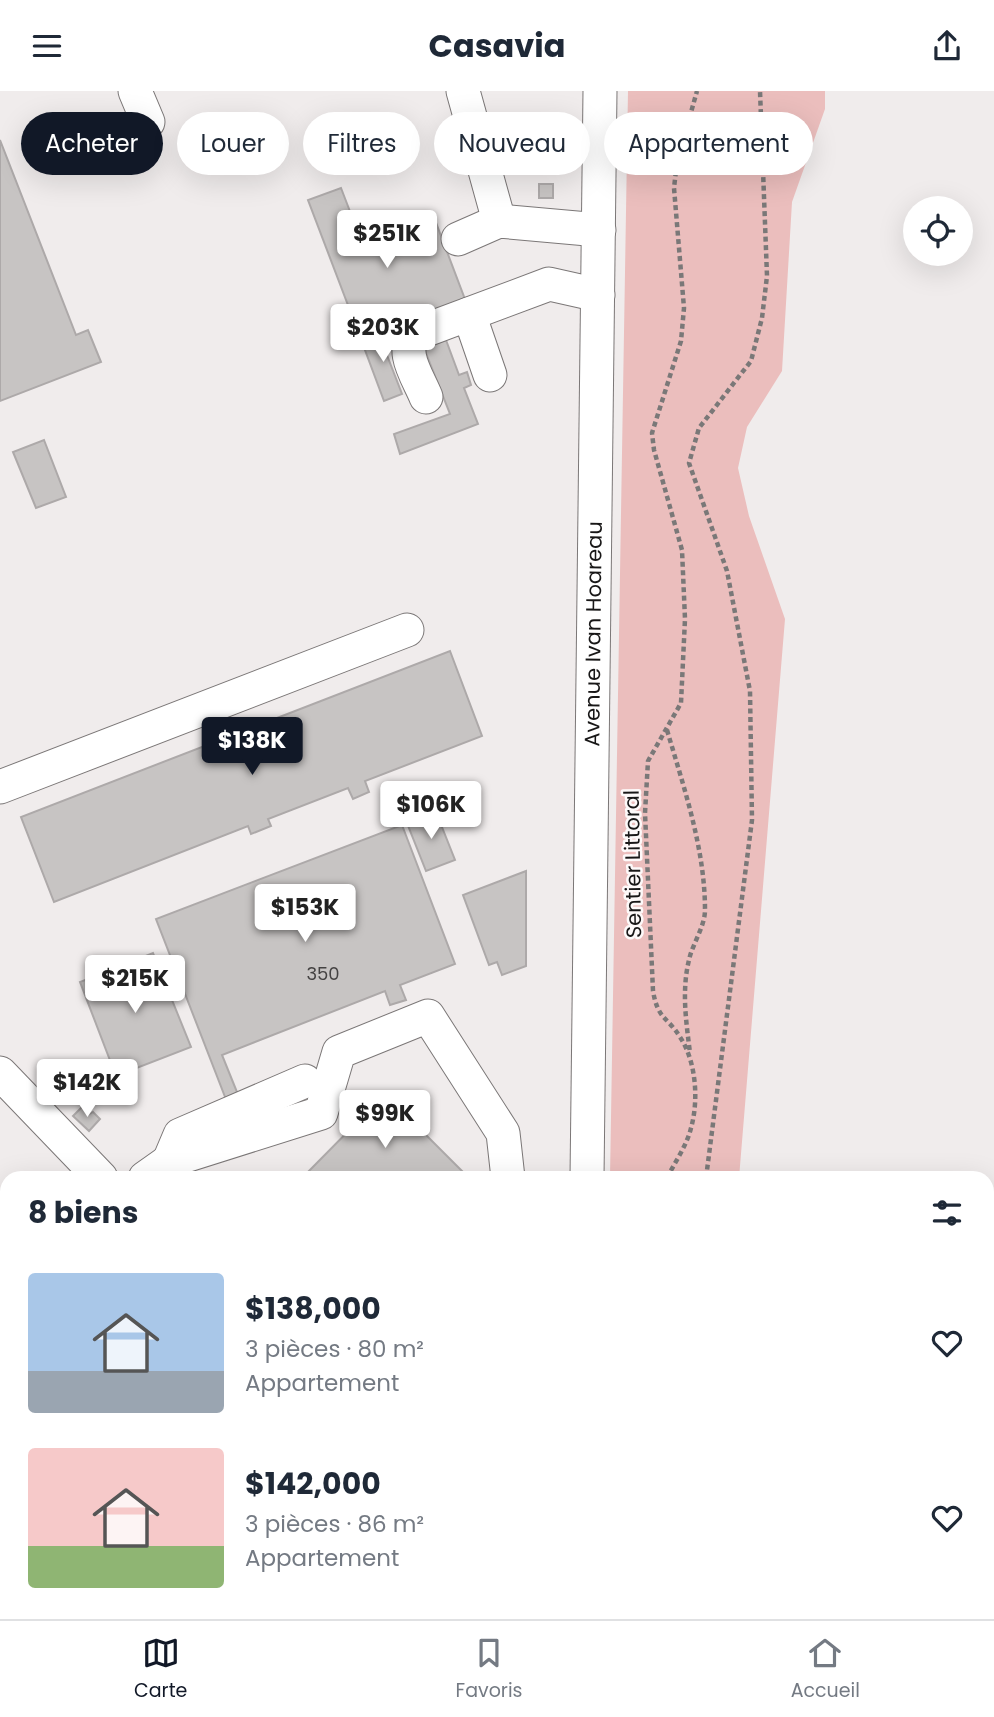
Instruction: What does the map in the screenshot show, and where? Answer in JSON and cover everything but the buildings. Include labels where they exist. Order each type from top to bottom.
[{"type":"street","points":[[135,91],[144,112]]},
{"type":"street","points":[[463,91],[499,221]]},
{"type":"street","name":"Avenue Ivan Hoareau","points":[[587,1171],[600,91]]},
{"type":"street","points":[[458,239],[499,221],[599,230]]},
{"type":"street","points":[[426,397],[407,349],[410,340],[468,314],[549,284],[598,295]]},
{"type":"street","points":[[468,314],[490,375]]},
{"type":"street","points":[[0,787],[407,630]]},
{"type":"street","points":[[157,1169],[321,1113],[339,1052],[428,1016],[503,1133],[507,1171]]},
{"type":"street","points":[[0,1073],[94,1171]]},
{"type":"street","points":[[157,1169],[180,1135],[305,1081]]},
{"type":"path","name":"Sentier Littoral","points":[[670,1171],[691,1129],[695,1099],[691,1060],[680,1036],[657,1011],[653,991],[645,813],[648,761],[681,703],[685,619],[682,550],[653,450],[652,433],[681,341],[684,308],[674,188],[677,162],[697,91]]},
{"type":"path","points":[[707,1171],[752,820],[752,765],[750,691],[727,571],[689,463],[690,450],[699,428],[751,361],[762,319],[767,276],[760,91]]},
{"type":"path","points":[[666,730],[688,804],[704,895],[705,914],[689,958],[684,989],[691,1060]]},
{"type":"shaded area","points":[[628,91],[825,91],[825,109],[813,143],[813,112],[628,112]]},
{"type":"shaded area","points":[[627,175],[802,175],[792,202],[782,371],[747,427],[738,468],[749,516],[785,619],[740,1171],[610,1171]]}]
